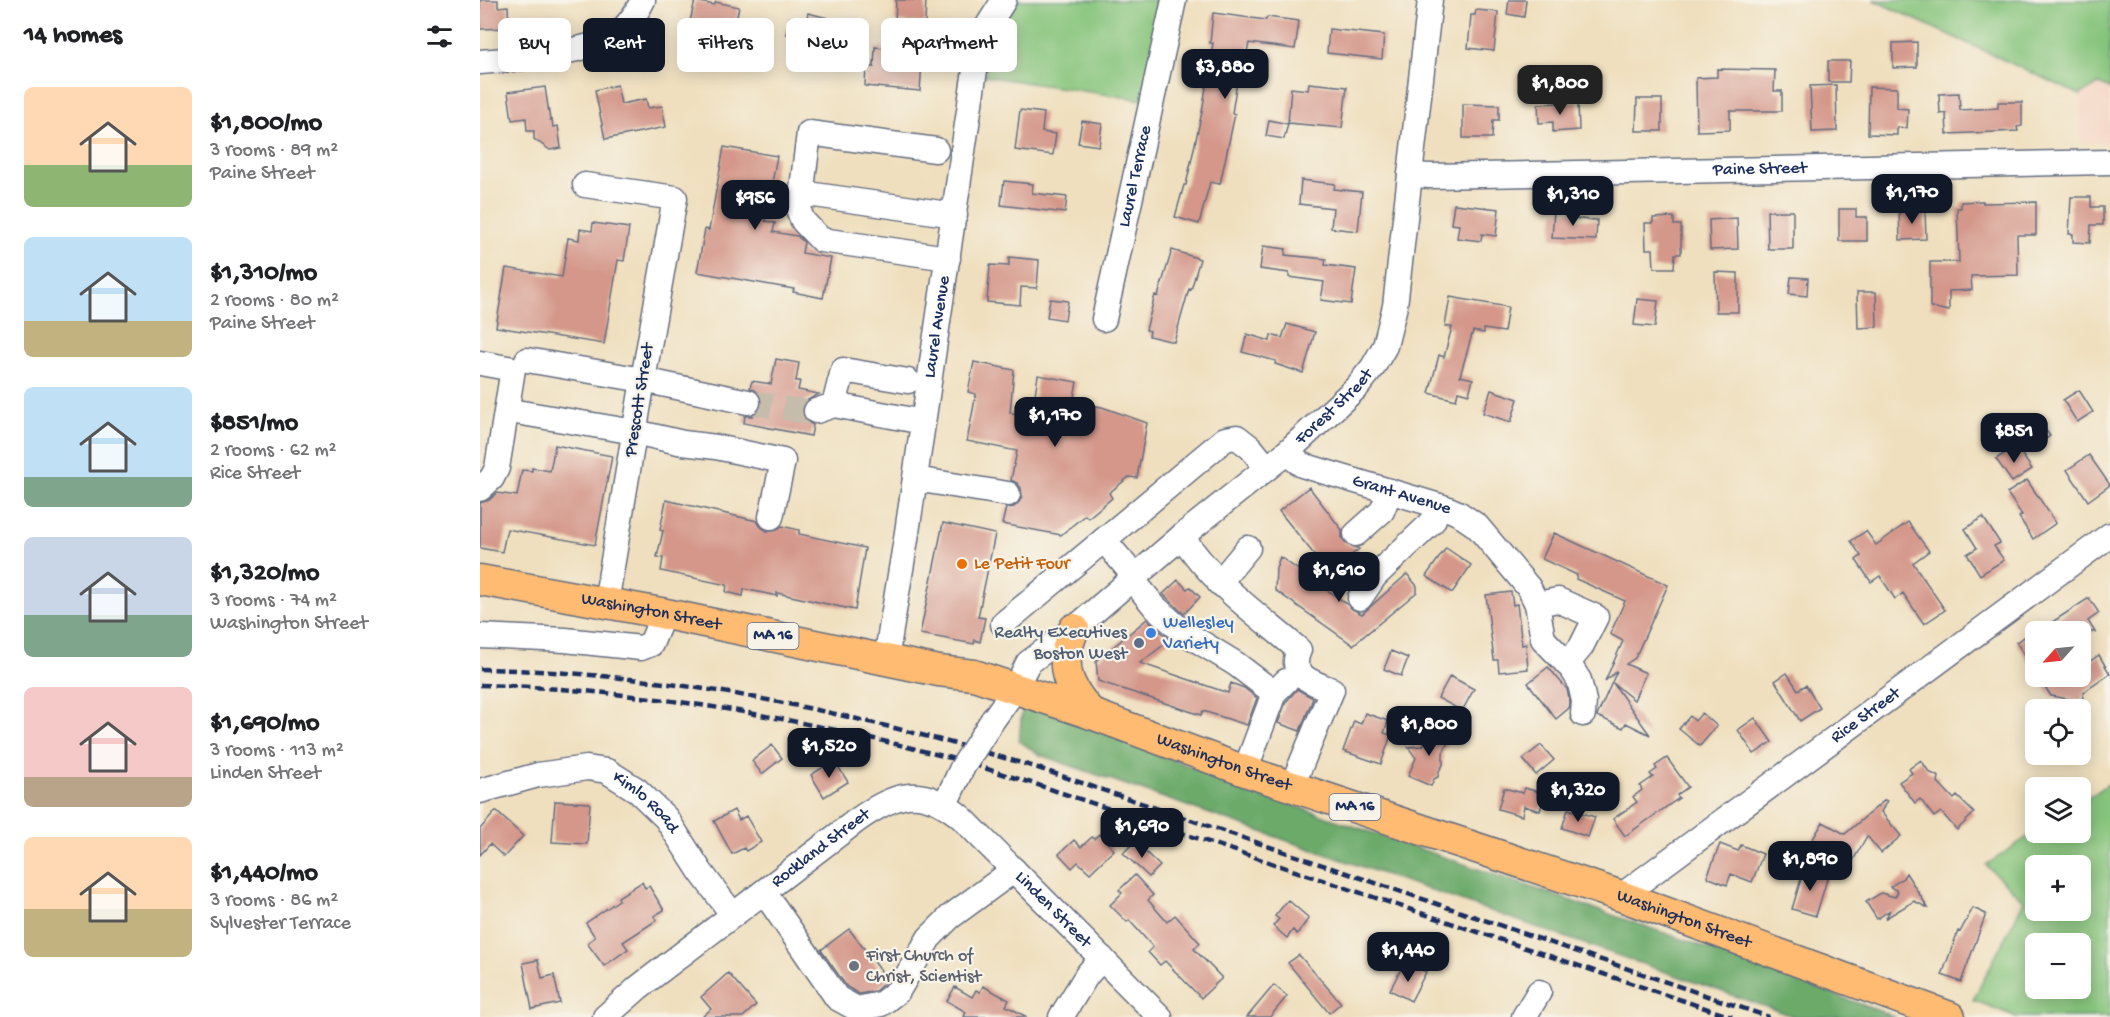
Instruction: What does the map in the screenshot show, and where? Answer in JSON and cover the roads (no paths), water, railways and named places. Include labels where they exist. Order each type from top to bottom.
[{"type":"main road","name":"Washington Street","points":[[480,580],[661,613],[939,671],[974,675],[1092,714],[1245,771],[1621,896],[1950,1017]]},
{"type":"main road","points":[[1074,629],[1066,649],[1066,671],[1071,687],[1092,714]]},
{"type":"street","points":[[480,62],[575,49],[603,42],[615,36],[626,26],[643,0]]},
{"type":"street","name":"Laurel Avenue","points":[[886,659],[978,51],[988,24],[1004,0]]},
{"type":"street","name":"Laurel Terrace","points":[[1104,319],[1174,0]]},
{"type":"street","name":"Forest Street","points":[[1015,689],[1028,663],[1074,629],[1182,536],[1276,460],[1357,387],[1373,367],[1385,346],[1395,306],[1431,0]]},
{"type":"street","points":[[936,150],[809,133],[799,207],[800,216],[821,240],[948,258]]},
{"type":"street","name":"Paine Street","points":[[1410,175],[2110,162]]},
{"type":"street","name":"Prescott Street","points":[[585,184],[675,198],[606,603]]},
{"type":"street","points":[[801,193],[955,215]]},
{"type":"street","points":[[528,360],[643,380],[748,402]]},
{"type":"street","points":[[480,363],[513,369],[496,481]]},
{"type":"street","points":[[908,381],[843,370],[825,408],[923,422]]},
{"type":"street","points":[[516,412],[635,432],[783,461],[771,517]]},
{"type":"street","name":"Grant Avenue","points":[[1104,540],[1225,439],[1237,437],[1276,460],[1302,465],[1439,506],[1468,519],[1529,588],[1537,604]]},
{"type":"street","points":[[915,479],[1008,494]]},
{"type":"street","points":[[1356,534],[1382,511],[1390,491]]},
{"type":"street","points":[[1360,598],[1375,576],[1427,528],[1439,506]]},
{"type":"street","name":"Rice Street","points":[[1621,896],[2110,535]]},
{"type":"street","points":[[1182,536],[1219,583],[1299,661],[1308,680],[1332,690],[1292,786]]},
{"type":"street","points":[[1003,624],[1104,540],[1155,607],[1182,631],[1236,664],[1274,693]]},
{"type":"street","points":[[1219,583],[1248,548]]},
{"type":"street","points":[[1567,664],[1581,647],[1596,617],[1558,600],[1537,604],[1543,639],[1576,675],[1581,687],[1584,714]]},
{"type":"street","points":[[480,636],[565,640],[641,648],[651,644],[654,639],[661,613]]},
{"type":"street","points":[[1245,771],[1274,693],[1299,661]]},
{"type":"street","points":[[945,804],[962,768],[1015,689]]},
{"type":"street","name":"Kimlo Road","points":[[480,791],[538,775],[587,768],[607,771],[638,790],[666,818],[700,871],[733,915]]},
{"type":"street","name":"Rockland Street","points":[[605,1017],[639,987],[856,821],[881,805],[896,799],[913,797],[932,798],[945,804]]},
{"type":"street","name":"Linden Street","points":[[945,804],[962,818],[1160,1017]]},
{"type":"street","points":[[764,892],[837,998],[857,1009],[881,1004],[898,991],[929,938],[950,917],[1014,870]]},
{"type":"street","points":[[1061,1017],[1102,958]]},
{"type":"street","points":[[1524,1017],[1539,992]]},
{"type":"tunnel","points":[[748,402],[807,412],[816,411]]},
{"type":"railway","points":[[480,669],[622,678],[692,687],[832,713],[970,748],[1038,768],[1769,1017]]},
{"type":"railway","points":[[480,685],[595,692],[709,706],[823,727],[947,757],[1035,784],[1732,1017]]},
{"type":"place","name":"Le Petit Four","points":[[962,564]]},
{"type":"place","name":"Wellesley Variety","points":[[1151,633]]},
{"type":"place","name":"Realty Executives Boston West","points":[[1139,643]]},
{"type":"place","name":"First Church of Christ, Scientist","points":[[854,966]]}]
